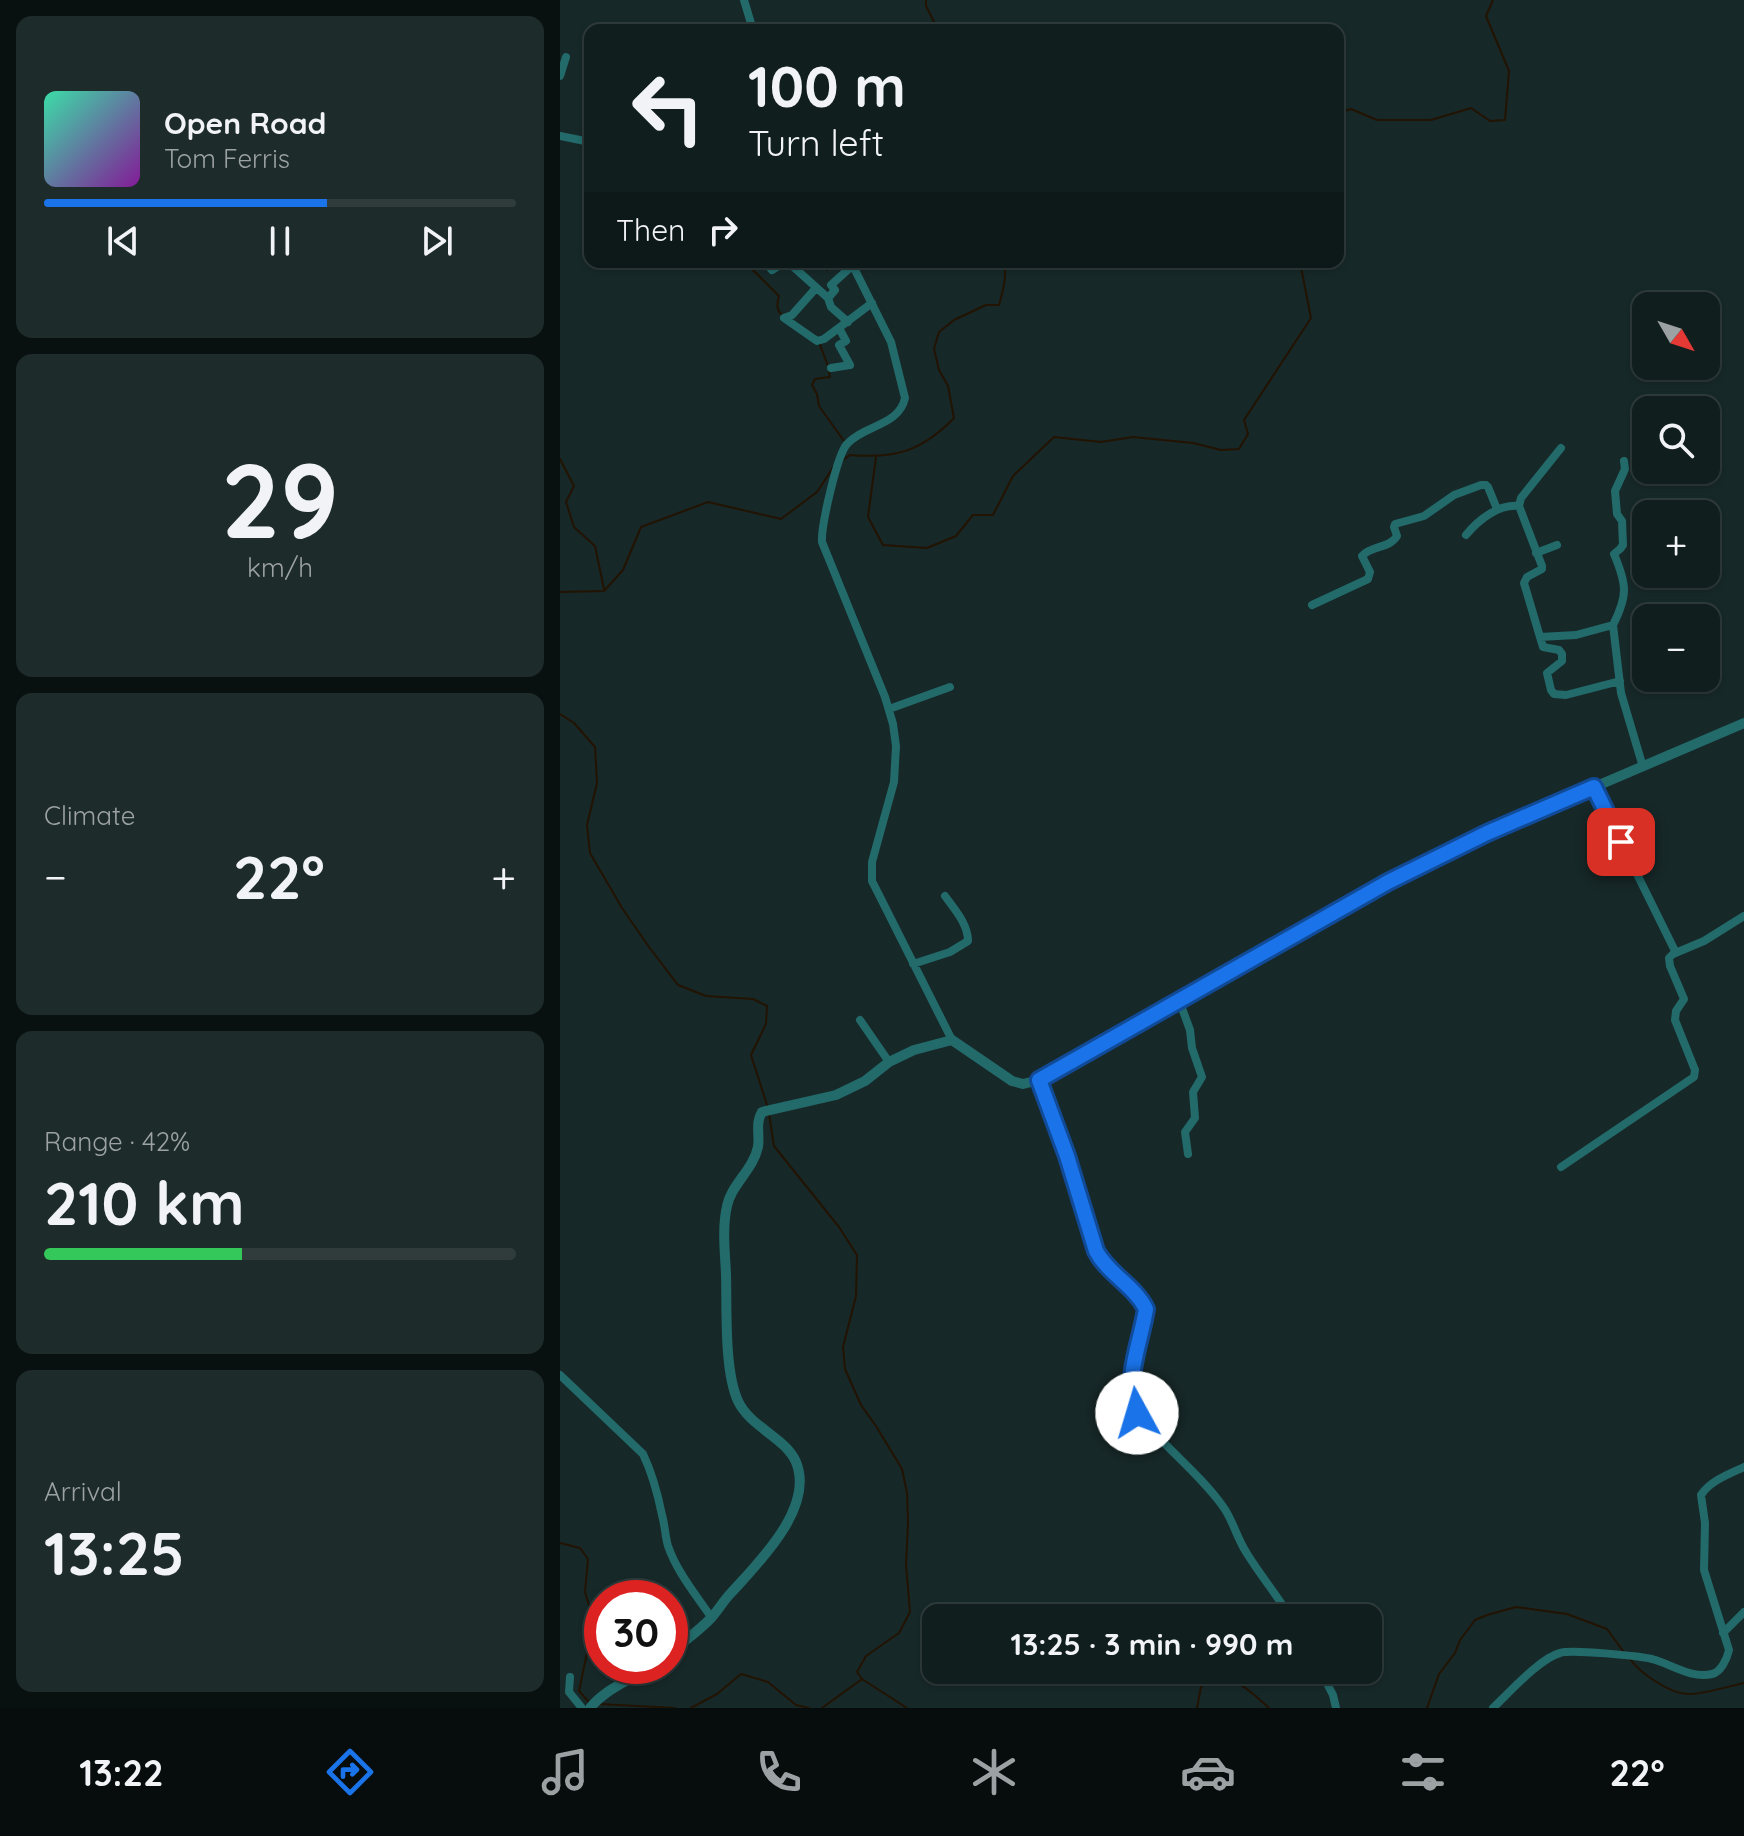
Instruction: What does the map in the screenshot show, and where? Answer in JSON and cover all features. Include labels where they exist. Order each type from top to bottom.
[{"type":"street","points":[[744,0],[751,24]]},
{"type":"street","points":[[560,76],[566,57]]},
{"type":"street","points":[[560,136],[584,141]]},
{"type":"street","points":[[793,268],[828,298],[831,307],[848,322]]},
{"type":"street","points":[[828,298],[835,290],[831,285],[848,268]]},
{"type":"street","points":[[854,268],[891,342],[905,394],[901,410],[894,417],[847,444],[838,464],[823,527],[822,542],[893,724],[896,746],[894,782],[872,862],[872,881],[952,1040],[1012,1081],[1023,1084],[1039,1080],[1388,882],[1487,833],[1744,723]]},
{"type":"street","points":[[816,288],[791,316],[784,318],[818,341],[871,304]]},
{"type":"street","points":[[831,368],[850,365],[839,345],[846,341],[839,328]]},
{"type":"street","points":[[1561,448],[1520,500],[1519,506],[1542,568],[1527,577],[1524,585],[1543,647],[1559,650],[1562,654],[1562,661],[1547,673],[1554,694],[1566,695],[1620,681]]},
{"type":"street","points":[[1624,461],[1625,469],[1615,491],[1617,514],[1622,521],[1623,545],[1614,554],[1625,592],[1613,625],[1621,693],[1643,767]]},
{"type":"street","points":[[1312,605],[1368,579],[1370,572],[1362,556],[1367,550],[1395,540],[1395,524],[1424,516],[1454,495],[1481,485],[1488,487],[1497,509]]},
{"type":"street","points":[[1466,535],[1497,509],[1519,506]]},
{"type":"street","points":[[1536,553],[1557,545]]},
{"type":"street","points":[[1540,637],[1576,635],[1613,625]]},
{"type":"street","points":[[889,709],[950,687]]},
{"type":"street","points":[[1594,787],[1676,953]]},
{"type":"street","points":[[913,964],[950,952],[968,941],[963,923],[945,896]]},
{"type":"street","points":[[1561,1167],[1694,1077],[1695,1070],[1674,1015],[1684,999],[1669,958],[1744,916]]},
{"type":"street","points":[[1179,1000],[1202,1077],[1193,1092],[1195,1118],[1185,1132],[1188,1154]]},
{"type":"street","points":[[860,1020],[889,1062]]},
{"type":"street","points":[[688,1639],[762,1560],[778,1539],[797,1499],[797,1464],[792,1455],[749,1417],[739,1404],[730,1369],[726,1209],[758,1148],[758,1118],[769,1109],[836,1095],[914,1050],[952,1040]]},
{"type":"street","points":[[1039,1080],[1067,1156],[1096,1251],[1146,1309],[1132,1381],[1137,1413],[1225,1509],[1247,1554],[1283,1604]]},
{"type":"street","points":[[560,1375],[643,1454],[663,1516],[671,1555],[711,1617]]},
{"type":"street","points":[[1493,1708],[1538,1667],[1561,1652],[1652,1659],[1677,1670],[1711,1675],[1718,1671],[1729,1650],[1704,1570],[1705,1523],[1701,1495],[1706,1487],[1744,1467]]},
{"type":"street","points":[[1723,1633],[1744,1612]]},
{"type":"street","points":[[570,1677],[569,1692],[582,1708]]},
{"type":"street","points":[[590,1708],[620,1684]]},
{"type":"street","points":[[1327,1684],[1336,1708]]},
{"type":"waterway","points":[[926,0],[935,24]]},
{"type":"waterway","points":[[1344,111],[1351,109],[1377,120],[1431,120],[1471,108],[1490,121],[1505,120],[1509,71],[1486,16],[1493,0]]},
{"type":"waterway","points":[[751,268],[779,296],[777,305],[781,314]]},
{"type":"waterway","points":[[825,268],[829,268]]},
{"type":"waterway","points":[[843,460],[850,455],[881,456],[907,450],[931,438],[954,418],[948,386],[939,370],[934,349],[939,332],[954,320],[986,305],[999,305],[1004,268]]},
{"type":"waterway","points":[[876,457],[868,517],[883,545],[927,548],[956,536],[973,515],[993,515],[1013,476],[1054,437],[1101,442],[1133,437],[1193,443],[1221,450],[1239,449],[1248,434],[1244,420],[1311,318],[1301,268]]},
{"type":"waterway","points":[[819,342],[828,366]]},
{"type":"waterway","points":[[829,372],[830,377],[815,379],[812,385],[819,406],[844,441]]},
{"type":"waterway","points":[[560,459],[574,486],[566,502],[574,527],[595,546],[604,589]]},
{"type":"waterway","points":[[560,592],[604,591],[623,570],[641,527],[708,502],[781,519],[817,492],[834,466]]},
{"type":"waterway","points":[[560,714],[574,723],[595,747],[597,783],[587,825],[590,853],[649,947],[678,985],[706,996],[753,999],[767,1006],[766,1024],[751,1055],[768,1108]]},
{"type":"waterway","points":[[769,1114],[774,1146],[839,1227],[857,1255],[856,1296],[843,1347],[845,1369],[861,1405],[902,1469],[907,1493],[906,1565],[910,1612],[899,1633],[866,1656],[857,1672],[862,1679]]},
{"type":"waterway","points":[[560,1543],[580,1548],[588,1559],[585,1592],[591,1612],[588,1648],[579,1691],[589,1702]]},
{"type":"waterway","points":[[1427,1708],[1439,1674],[1455,1653],[1460,1640],[1475,1620],[1487,1615],[1516,1607],[1567,1614],[1607,1629],[1623,1651]]},
{"type":"waterway","points":[[1630,1659],[1656,1682],[1681,1693],[1700,1693],[1744,1683]]},
{"type":"waterway","points":[[691,1708],[717,1694],[741,1674],[768,1682],[796,1705],[809,1708]]},
{"type":"waterway","points":[[1197,1708],[1201,1687],[1210,1678],[1236,1682],[1269,1708]]},
{"type":"waterway","points":[[822,1708],[862,1679],[907,1708]]},
{"type":"waterway","points":[[599,1704],[675,1708]]},
{"type":"route","points":[[1137,1413],[1132,1395],[1133,1368],[1146,1309],[1096,1251],[1067,1156],[1039,1080],[1388,882],[1487,833],[1594,787],[1621,842]]}]
